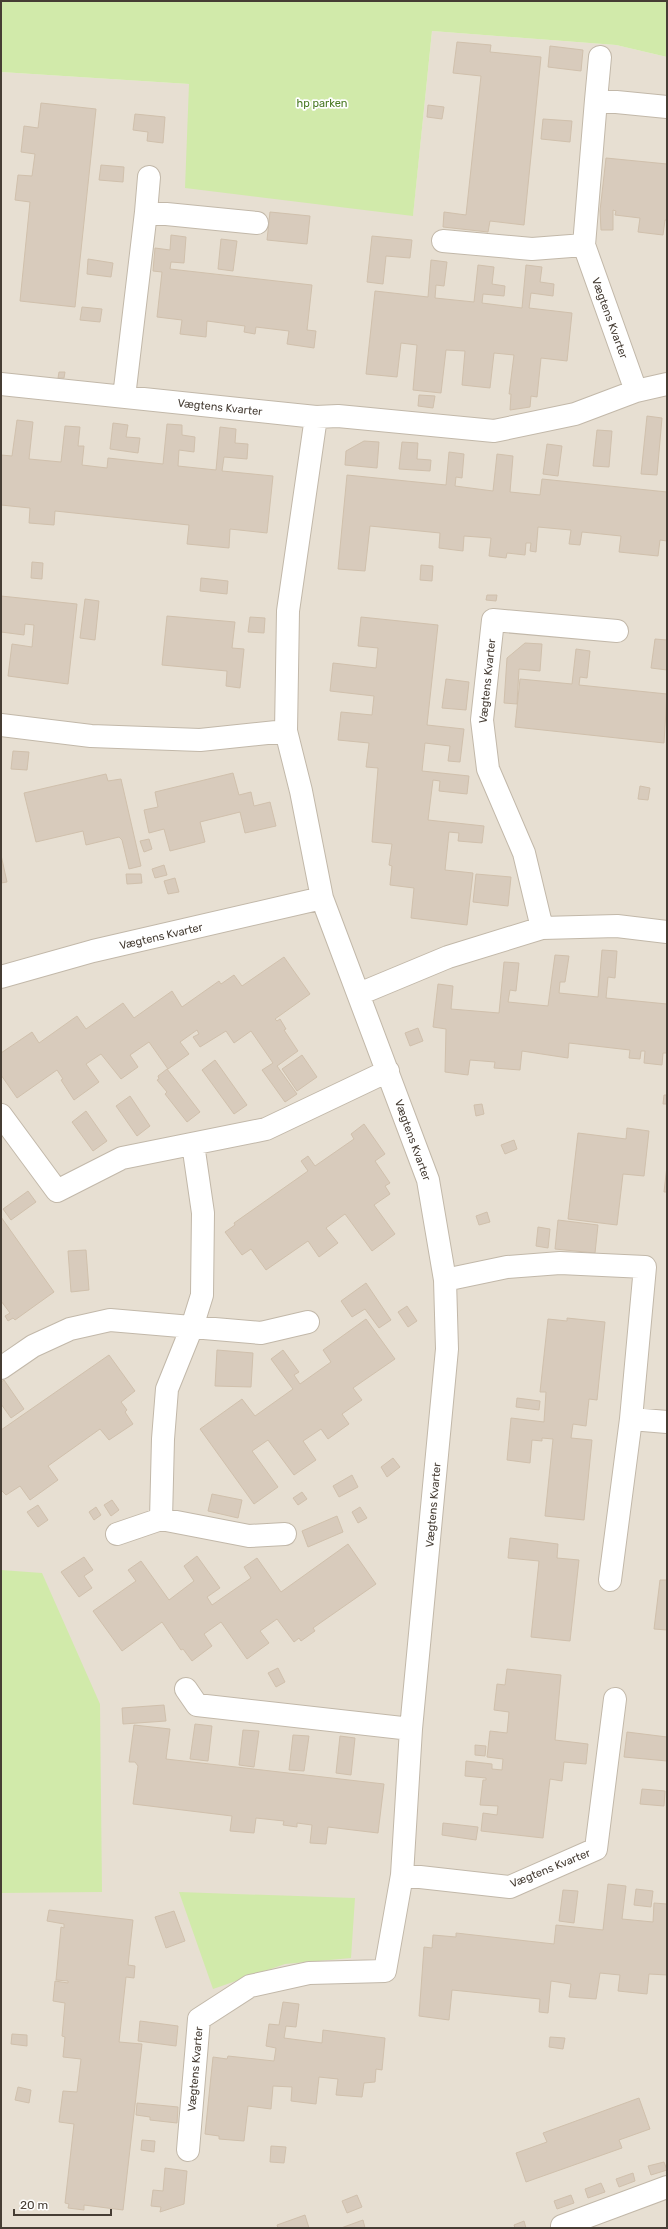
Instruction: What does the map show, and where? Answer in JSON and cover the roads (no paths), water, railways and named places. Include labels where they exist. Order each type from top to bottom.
[{"type":"street","name":"Vægtens Kvarter","points":[[600,57],[584,245],[636,391]]},
{"type":"street","points":[[596,100],[667,108]]},
{"type":"street","points":[[124,397],[149,177]]},
{"type":"street","points":[[146,212],[257,223]]},
{"type":"street","points":[[443,241],[532,249],[584,245]]},
{"type":"street","name":"Vægtens Kvarter","points":[[1,384],[316,417],[338,416],[494,431],[575,414],[636,391],[667,384]]},
{"type":"street","name":"Vægtens Kvarter","points":[[188,2150],[199,2019],[250,1986],[309,1973],[385,1971],[402,1875],[411,1729],[447,1349],[445,1280],[428,1180],[322,898],[301,791],[286,730],[288,611],[316,417]]},
{"type":"street","name":"Vægtens Kvarter","points":[[542,928],[524,853],[488,769],[482,720],[494,620],[617,631]]},
{"type":"street","points":[[1,725],[22,726],[91,736],[200,740],[286,730]]},
{"type":"street","name":"Vægtens Kvarter","points":[[1,977],[93,952],[322,898]]},
{"type":"street","points":[[359,994],[448,957],[542,928],[617,926],[667,932]]},
{"type":"street","points":[[1,1115],[57,1191],[122,1158],[266,1128],[388,1071]]},
{"type":"street","points":[[161,1518],[163,1439],[167,1389],[192,1327],[202,1295],[203,1213],[193,1144]]},
{"type":"street","points":[[445,1280],[507,1267],[560,1263],[645,1267],[631,1419],[610,1580]]},
{"type":"street","points":[[1,1368],[33,1346],[70,1329],[110,1320],[261,1333],[308,1322]]},
{"type":"street","points":[[631,1419],[667,1422]]},
{"type":"street","points":[[117,1534],[161,1518],[249,1536],[285,1534]]},
{"type":"street","points":[[186,1689],[197,1705],[411,1729]]},
{"type":"street","name":"Vægtens Kvarter","points":[[402,1875],[510,1887],[596,1849],[614,1699]]},
{"type":"street","points":[[563,2228],[562,2226],[667,2187]]},
{"type":"park label","name":"hp parken","points":[[322,103]]}]
